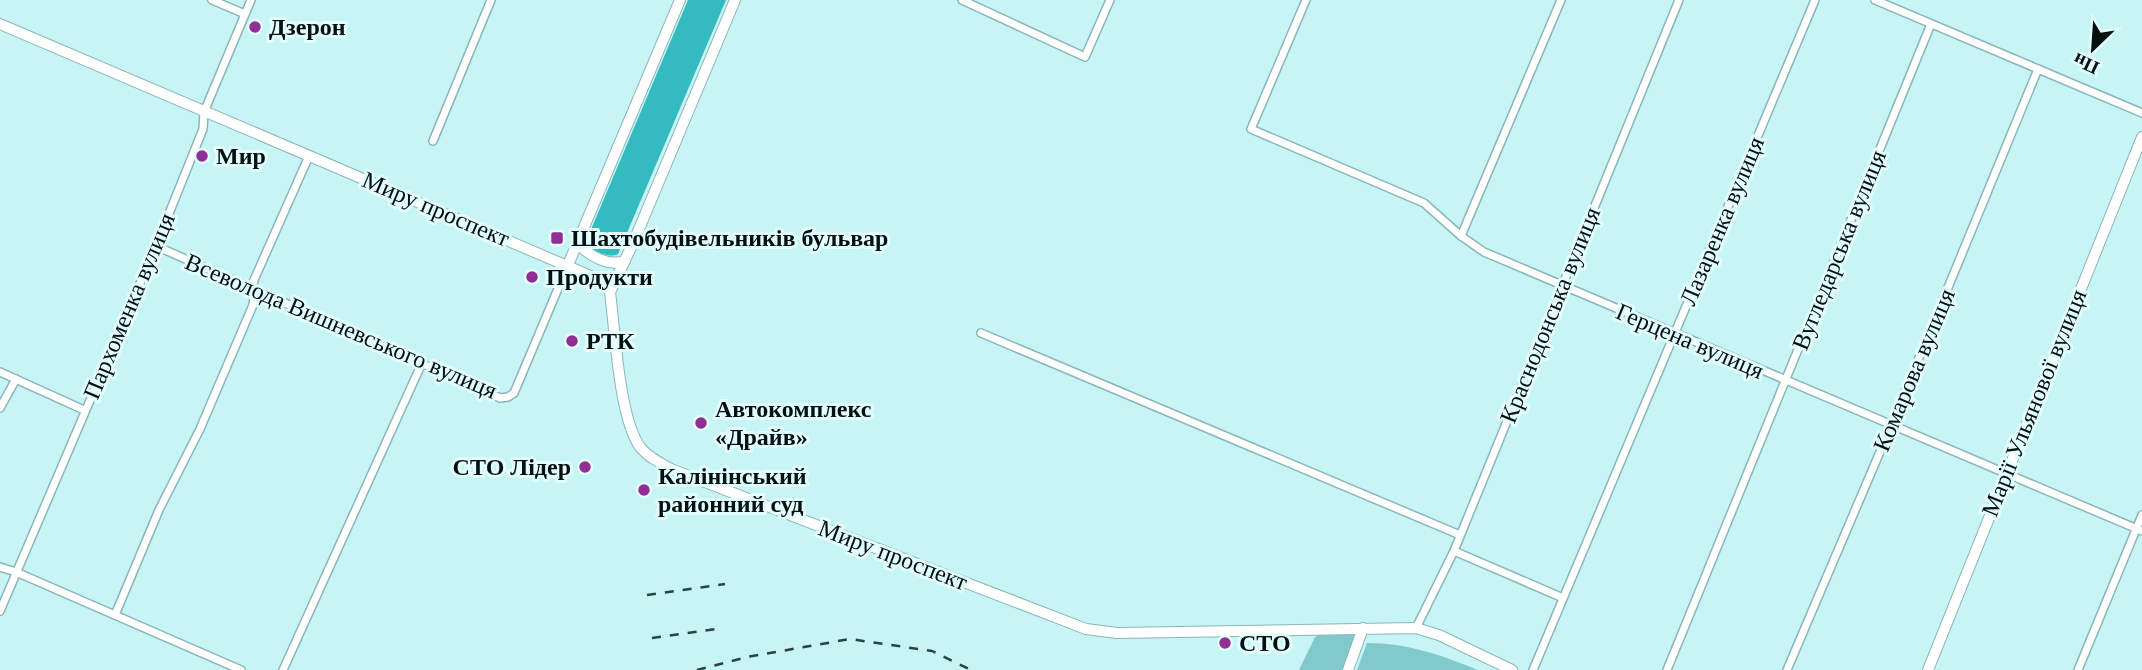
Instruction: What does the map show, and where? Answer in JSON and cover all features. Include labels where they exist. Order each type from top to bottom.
[{"type":"main road","points":[[568,265],[680,0]]},
{"type":"main road","points":[[610,292],[735,0]]},
{"type":"main road","name":"Миру проспект","points":[[0,24],[600,280],[610,292],[623,400],[632,430],[640,447],[654,460],[671,469],[1086,629],[1128,633],[1416,628],[1439,635],[1512,670]]},
{"type":"main road","name":"Марії Ульянової вулиця","points":[[1927,670],[2142,137]]},
{"type":"main road","points":[[579,240],[582,248],[605,261],[616,264],[625,261]]},
{"type":"main road","points":[[1348,670],[1363,628]]},
{"type":"street","points":[[212,0],[245,14]]},
{"type":"street","name":"Пархоменка вулиця","points":[[0,611],[156,246],[203,129],[204,111],[251,0]]},
{"type":"street","points":[[433,141],[491,0]]},
{"type":"street","points":[[962,0],[1085,57],[1110,0]]},
{"type":"street","name":"Герцена вулиця","points":[[1306,0],[1251,129],[1424,203],[1484,253],[2139,530]]},
{"type":"street","points":[[1461,236],[1561,0]]},
{"type":"street","name":"Краснодонська вулиця","points":[[1416,628],[1454,551],[1679,0]]},
{"type":"street","name":"Лазаренка вулиця","points":[[1533,670],[1815,0]]},
{"type":"street","points":[[1875,0],[2142,113]]},
{"type":"street","name":"Вугледарська вулиця","points":[[1667,670],[1931,24]]},
{"type":"street","name":"Комарова вулиця","points":[[1787,670],[2038,69]]},
{"type":"street","points":[[115,615],[159,510],[200,429],[248,317],[253,305],[254,280],[309,156]]},
{"type":"street","name":"Всеволода Вишневського вулиця","points":[[156,246],[500,398],[514,393],[568,265]]},
{"type":"street","points":[[981,334],[1460,535]]},
{"type":"street","points":[[283,670],[422,363]]},
{"type":"street","points":[[0,372],[84,410]]},
{"type":"street","points":[[0,408],[16,379]]},
{"type":"street","points":[[2078,670],[2139,530],[2142,515]]},
{"type":"street","points":[[1454,551],[1563,598]]},
{"type":"street","points":[[0,567],[241,670]]},
{"type":"shaded area","points":[[688,0],[726,0],[618,254],[610,256],[586,244],[587,239]]},
{"type":"shaded area","points":[[1326,632],[1352,633],[1358,642],[1348,670],[1299,670],[1315,637]]},
{"type":"shaded area","points":[[1367,643],[1424,651],[1478,670],[1357,670]]},
{"type":"railway","points":[[647,595],[725,584]]},
{"type":"railway","points":[[652,638],[723,628]]},
{"type":"railway","points":[[697,670],[747,657],[850,639],[932,651],[971,670]]},
{"type":"place","name":"Дзерон","points":[[255,27]]},
{"type":"place","name":"Мир","points":[[202,156]]},
{"type":"place","name":"Шахтобудівельників бульвар","points":[[557,238]]},
{"type":"place","name":"Продукти","points":[[532,277]]},
{"type":"place","name":"РТК","points":[[572,341]]},
{"type":"place","name":"Автокомплекс «Драйв»","points":[[701,423]]},
{"type":"place","name":"СТО Лідер","points":[[585,467]]},
{"type":"place","name":"Калінінський районний суд","points":[[644,490]]},
{"type":"place","name":"СТО","points":[[1225,643]]}]
